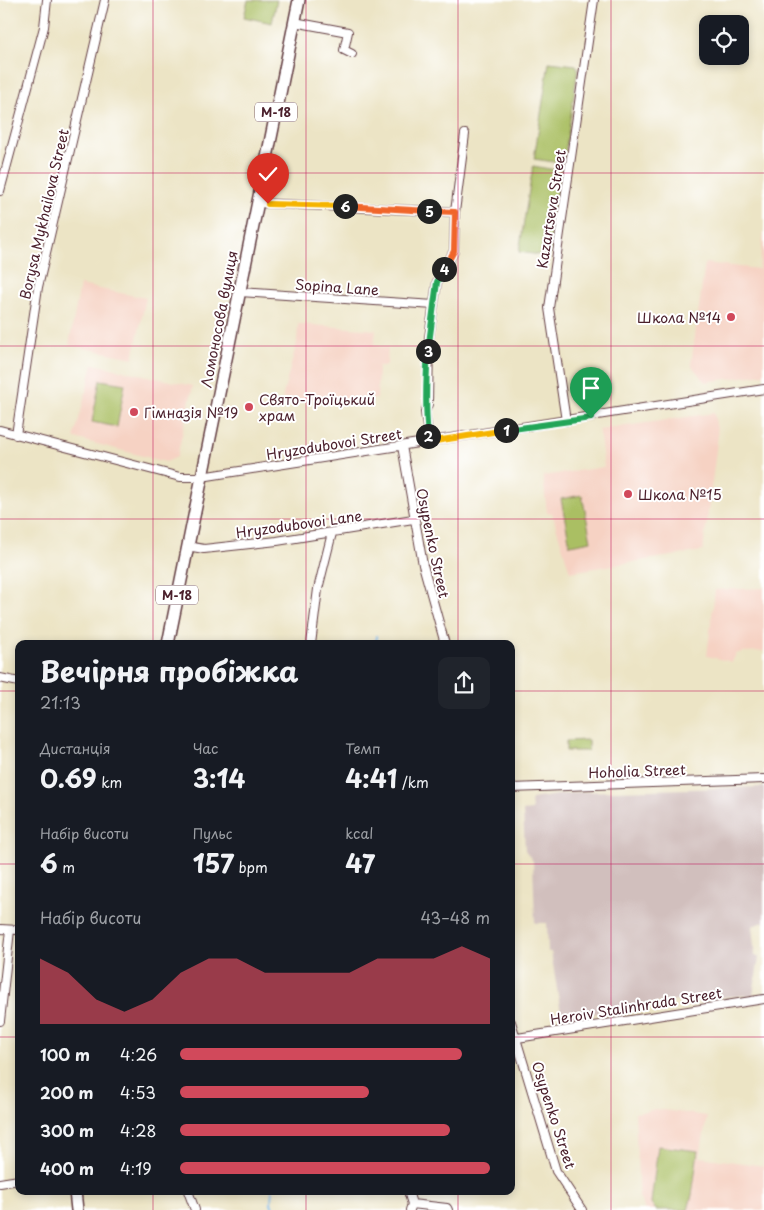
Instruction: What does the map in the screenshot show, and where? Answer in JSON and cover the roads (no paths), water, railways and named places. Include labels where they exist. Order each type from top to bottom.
[{"type":"highway","name":"Ломоносова вулиця","points":[[169,640],[299,0]]},
{"type":"highway","points":[[75,1195],[77,1210]]},
{"type":"street","points":[[0,191],[44,27],[47,0]]},
{"type":"street","name":"Borysa Mykhailova Street","points":[[16,435],[38,287],[105,0]]},
{"type":"street","name":"Kazartseva Street","points":[[566,421],[549,308],[594,0]]},
{"type":"street","points":[[294,22],[348,32],[344,50],[352,54]]},
{"type":"street","points":[[429,442],[425,412],[428,404],[427,373],[434,305],[437,282],[454,251],[455,212],[465,134]]},
{"type":"street","points":[[258,203],[455,212]]},
{"type":"street","name":"Sopina Lane","points":[[240,292],[434,305]]},
{"type":"street","name":"Hryzodubovoi Street","points":[[0,430],[180,477],[201,477],[764,389]]},
{"type":"street","name":"Osypenko Street","points":[[402,446],[413,519],[423,565],[444,640]]},
{"type":"street","name":"Hryzodubovoi Lane","points":[[187,546],[204,549],[332,533],[413,519]]},
{"type":"street","points":[[311,640],[318,588],[332,533]]},
{"type":"street","points":[[0,678],[15,681]]},
{"type":"street","name":"Hoholia Street","points":[[515,788],[764,779]]},
{"type":"street","points":[[0,929],[15,930]]},
{"type":"street","points":[[0,1021],[10,930]]},
{"type":"street","name":"Heroiv Stalinhrada Street","points":[[515,1038],[764,999]]},
{"type":"street","name":"Osypenko Street","points":[[515,1041],[556,1171],[582,1210]]},
{"type":"street","points":[[0,1183],[15,1181]]},
{"type":"street","points":[[189,1195],[195,1210]]},
{"type":"street","points":[[411,1207],[447,1208],[448,1210]]},
{"type":"waterway","points":[[376,636],[376,640]]},
{"type":"waterway","points":[[272,1195],[271,1203],[274,1210]]},
{"type":"place","name":"Школа №14","points":[[731,317]]},
{"type":"place","name":"Свято-Троїцький храм","points":[[249,407]]},
{"type":"place","name":"Гімназія №19","points":[[134,412]]},
{"type":"place","name":"Школа №15","points":[[628,494]]}]
